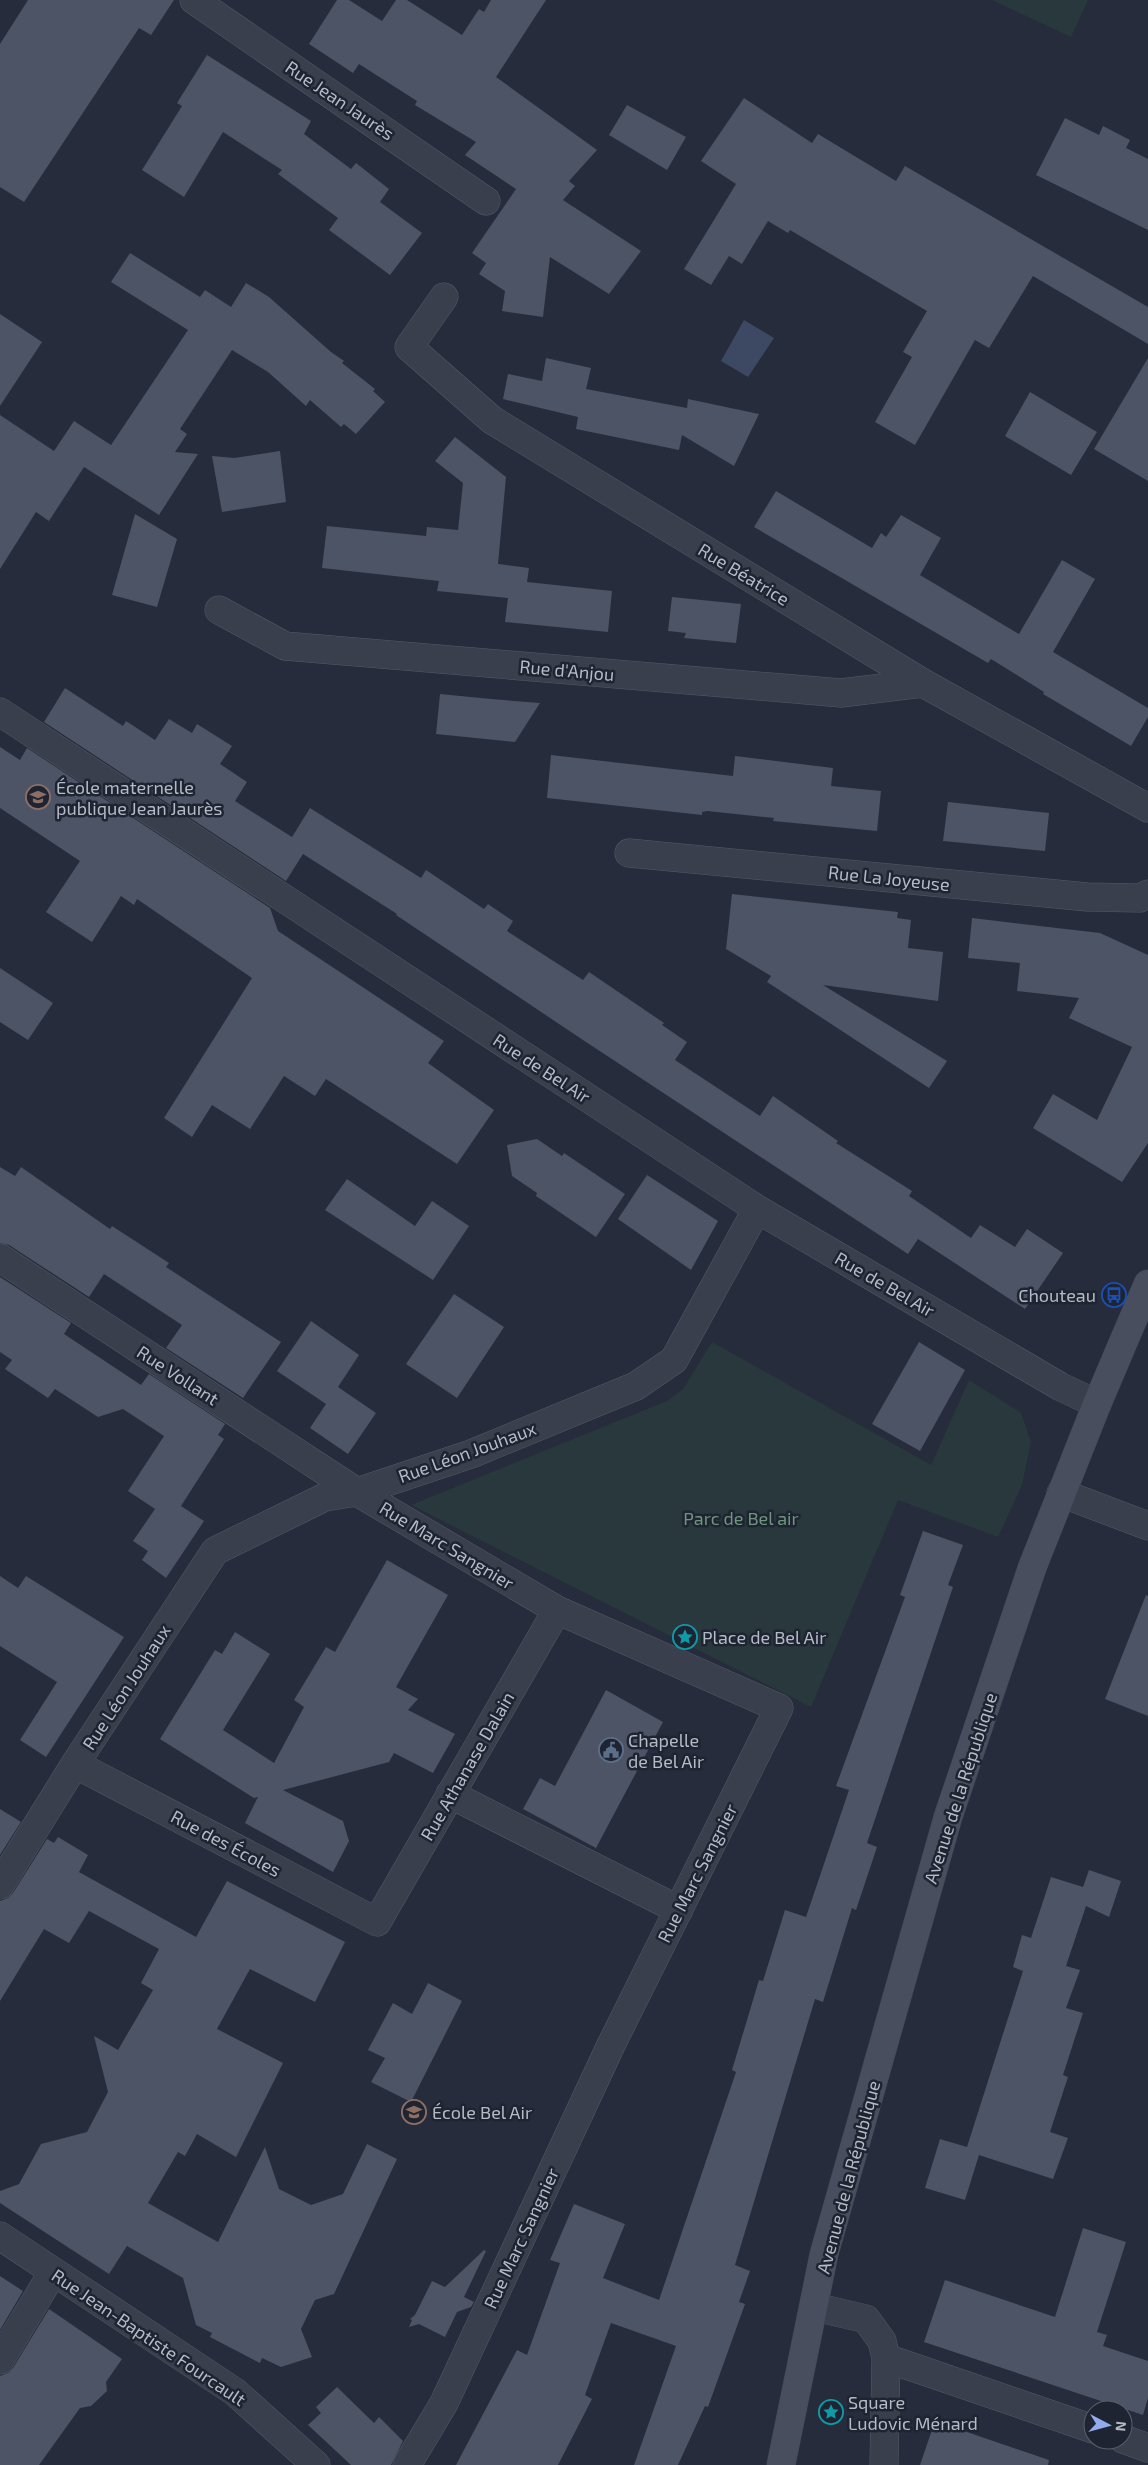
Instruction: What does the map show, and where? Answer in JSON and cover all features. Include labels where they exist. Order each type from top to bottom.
[{"type":"street","name":"Rue Jean Jaurès","points":[[194,0],[486,201]]},
{"type":"street","name":"Rue Béatrice","points":[[444,298],[409,347],[492,420],[923,683],[1148,808]]},
{"type":"street","name":"Rue d'Anjou","points":[[219,610],[285,646],[841,693],[923,683]]},
{"type":"street","name":"Rue de Bel Air","points":[[0,712],[757,1209],[1061,1387],[1097,1404]]},
{"type":"street","name":"Rue La Joyeuse","points":[[629,853],[1087,897],[1140,898],[1148,894]]},
{"type":"street","name":"Rue Léon Jouhaux","points":[[0,1885],[75,1764],[216,1550],[325,1497],[357,1492],[471,1454],[636,1386],[674,1360],[757,1209]]},
{"type":"street","name":"Rue Vollant","points":[[0,1258],[357,1492]]},
{"type":"street","name":"Avenue de la République","points":[[781,2465],[815,2307],[824,2254],[948,1817],[1032,1568],[1097,1404],[1148,1284]]},
{"type":"street","name":"Rue Marc Sangnier","points":[[357,1492],[557,1610],[779,1708],[612,2044],[444,2403],[407,2465]]},
{"type":"street","points":[[1061,1493],[1148,1526]]},
{"type":"street","name":"Rue Athanase Dalain","points":[[377,1922],[557,1610]]},
{"type":"street","name":"Rue des Écoles","points":[[75,1764],[377,1922]]},
{"type":"street","points":[[450,1794],[679,1910]]},
{"type":"street","name":"Rue Jean-Baptiste Fourcault","points":[[0,2236],[234,2392],[316,2465]]},
{"type":"street","points":[[0,2360],[53,2272]]},
{"type":"street","points":[[815,2307],[866,2319],[882,2341],[886,2358],[884,2465]]},
{"type":"street","points":[[886,2358],[1083,2426]]},
{"type":"street","points":[[1133,2443],[1148,2448]]},
{"type":"green space","points":[[992,0],[1088,0],[1071,37]]},
{"type":"green space","name":"Parc de Bel air","points":[[712,1342],[931,1465],[969,1380],[1021,1413],[1031,1442],[1022,1485],[998,1537],[898,1500],[811,1707],[411,1505],[667,1401],[683,1389]]},
{"type":"water","points":[[744,320],[774,338],[748,377],[721,361]]},
{"type":"building","points":[[28,0],[174,0],[151,35],[139,28],[24,202],[0,187],[0,44]]},
{"type":"building","points":[[337,0],[349,0],[382,21],[396,0],[407,0],[462,35],[479,9],[484,12],[491,0],[546,0],[496,77],[597,150],[569,181],[575,186],[563,200],[641,251],[609,294],[550,257],[543,317],[502,311],[505,291],[479,274],[486,263],[472,253],[516,189],[465,155],[476,142],[415,105],[417,101],[359,64],[353,73],[309,44]]},
{"type":"building","points":[[207,55],[311,121],[304,134],[351,169],[356,163],[389,189],[380,202],[422,233],[390,275],[329,230],[338,218],[278,174],[282,170],[223,132],[184,197],[142,170],[182,106],[177,103]]},
{"type":"building","points":[[744,98],[812,143],[818,134],[896,181],[905,166],[1148,307],[1148,344],[1033,276],[989,348],[975,340],[915,445],[875,422],[912,357],[903,352],[927,311],[790,230],[788,233],[768,221],[742,264],[729,256],[711,285],[684,269],[736,184],[701,161]]},
{"type":"building","points":[[627,105],[686,137],[667,170],[609,135]]},
{"type":"building","points":[[1065,118],[1099,135],[1103,126],[1130,140],[1126,148],[1148,159],[1148,230],[1036,175]]},
{"type":"building","points":[[130,253],[200,297],[205,290],[231,307],[246,283],[269,297],[331,352],[344,361],[342,363],[375,389],[373,391],[385,402],[356,434],[344,424],[341,427],[310,400],[306,406],[268,372],[232,350],[180,429],[187,434],[175,452],[198,454],[159,515],[84,467],[49,521],[36,512],[0,569],[0,415],[54,451],[74,421],[111,445],[188,330],[111,282]]},
{"type":"building","points":[[0,314],[42,342],[0,406]]},
{"type":"building","points":[[546,358],[591,368],[586,389],[687,408],[688,399],[759,414],[734,466],[682,435],[679,450],[576,429],[578,417],[503,399],[508,374],[542,381]]},
{"type":"building","points":[[1148,358],[1148,481],[1094,449]]},
{"type":"building","points":[[1030,392],[1097,432],[1071,475],[1005,436]]},
{"type":"building","points":[[455,437],[506,477],[498,564],[529,568],[527,582],[612,591],[608,632],[505,622],[508,598],[437,591],[439,581],[322,568],[327,526],[426,536],[427,527],[458,530],[463,483],[435,461]]},
{"type":"building","points":[[280,451],[286,502],[222,512],[212,456],[234,458]]},
{"type":"building","points":[[776,491],[872,548],[881,533],[886,537],[901,515],[941,538],[920,575],[1019,634],[1062,560],[1095,579],[1053,652],[1148,708],[1148,717],[1131,746],[1043,694],[1044,692],[991,659],[988,663],[754,527]]},
{"type":"building","points":[[135,514],[177,539],[157,607],[112,595]]},
{"type":"building","points":[[672,597],[741,604],[736,643],[684,638],[686,633],[668,631]]},
{"type":"building","points":[[65,688],[123,726],[126,721],[155,740],[169,719],[192,733],[197,724],[232,746],[220,764],[247,782],[235,801],[292,837],[310,808],[421,878],[426,870],[484,909],[488,904],[513,921],[507,931],[583,980],[589,972],[664,1023],[662,1025],[687,1042],[675,1060],[760,1116],[773,1096],[838,1141],[836,1143],[912,1191],[909,1196],[971,1238],[980,1225],[1015,1247],[1027,1229],[1063,1253],[1025,1309],[918,1239],[908,1254],[583,1040],[397,914],[303,854],[286,881],[44,722]]},
{"type":"building","points":[[440,694],[540,703],[515,742],[436,734]]},
{"type":"building","points":[[0,747],[20,760],[27,748],[270,908],[278,931],[444,1041],[428,1063],[494,1110],[457,1164],[326,1079],[315,1096],[284,1076],[250,1129],[212,1105],[192,1137],[164,1118],[252,978],[137,899],[134,905],[121,896],[92,942],[46,912],[80,861],[0,808]]},
{"type":"building","points":[[551,755],[733,776],[735,756],[833,768],[831,786],[881,791],[877,831],[773,821],[774,818],[707,811],[702,812],[702,815],[547,798]]},
{"type":"building","points":[[948,802],[1049,813],[1045,851],[943,841]]},
{"type":"building","points":[[732,894],[898,912],[897,918],[911,920],[908,948],[943,952],[938,1001],[823,985],[947,1061],[929,1088],[767,982],[771,976],[726,949]]},
{"type":"building","points":[[972,918],[1100,933],[1148,955],[1148,1143],[1122,1182],[1033,1128],[1053,1094],[1097,1120],[1132,1047],[1069,1018],[1079,998],[1017,991],[1020,963],[968,958]]},
{"type":"building","points":[[0,968],[53,1003],[28,1040],[0,1022]]},
{"type":"building","points":[[537,1139],[562,1156],[564,1153],[625,1194],[596,1237],[536,1196],[537,1193],[512,1176],[507,1145]]},
{"type":"building","points":[[0,1167],[15,1176],[21,1167],[110,1229],[112,1226],[169,1263],[166,1267],[281,1342],[243,1398],[166,1348],[182,1325],[104,1274],[89,1297],[9,1245],[0,1243]]},
{"type":"building","points":[[647,1175],[718,1221],[691,1270],[618,1219]]},
{"type":"building","points":[[347,1179],[415,1226],[432,1201],[469,1226],[433,1280],[325,1210]]},
{"type":"building","points":[[0,1277],[71,1323],[64,1334],[141,1385],[149,1374],[225,1424],[218,1435],[224,1439],[181,1506],[204,1521],[166,1578],[142,1560],[148,1551],[133,1541],[155,1509],[128,1491],[164,1436],[123,1409],[98,1417],[55,1389],[48,1398],[5,1369],[12,1360],[0,1352]]},
{"type":"building","points":[[454,1294],[504,1327],[457,1398],[406,1364]]},
{"type":"building","points":[[311,1321],[359,1355],[338,1387],[376,1413],[348,1454],[310,1428],[326,1404],[277,1371]]},
{"type":"building","points":[[919,1342],[965,1370],[920,1451],[872,1424]]},
{"type":"building","points":[[923,1531],[963,1545],[948,1585],[953,1587],[867,1843],[877,1847],[856,1910],[852,1908],[823,2002],[815,1999],[735,2265],[750,2271],[739,2302],[745,2304],[708,2407],[705,2406],[678,2465],[634,2465],[676,2346],[611,2323],[585,2395],[592,2399],[558,2465],[456,2465],[517,2350],[527,2355],[560,2263],[550,2260],[574,2204],[625,2224],[603,2278],[659,2300],[736,2072],[732,2070],[759,1980],[763,1981],[785,1910],[806,1917],[849,1790],[836,1786],[905,1597],[900,1595]]},
{"type":"building","points":[[387,1560],[448,1595],[396,1687],[418,1699],[408,1710],[455,1734],[433,1773],[394,1753],[389,1762],[283,1790],[343,1821],[349,1841],[333,1872],[245,1823],[258,1797],[254,1798],[160,1739],[215,1650],[222,1654],[235,1632],[270,1654],[223,1730],[274,1763],[304,1707],[294,1700],[326,1647],[335,1652]]},
{"type":"building","points":[[0,1576],[18,1588],[26,1576],[124,1637],[46,1757],[20,1740],[57,1682],[0,1646]]},
{"type":"building","points":[[1146,1595],[1148,1596],[1148,1716],[1105,1699]]},
{"type":"building","name":"Chapelle de Bel Air","points":[[606,1690],[663,1722],[596,1848],[523,1809],[540,1778],[555,1786]]},
{"type":"building","points":[[0,1809],[21,1822],[0,1855]]},
{"type":"building","points":[[58,1837],[88,1855],[79,1872],[196,1937],[227,1881],[345,1942],[315,2002],[250,1969],[217,2029],[283,2063],[236,2157],[197,2134],[185,2156],[178,2152],[148,2203],[218,2242],[265,2147],[279,2189],[311,2205],[343,2194],[367,2144],[397,2159],[334,2294],[315,2300],[301,2329],[312,2357],[281,2367],[262,2358],[260,2363],[210,2337],[212,2333],[196,2325],[183,2278],[127,2246],[109,2274],[0,2203],[0,2191],[19,2184],[41,2144],[87,2132],[108,2092],[94,2036],[118,2050],[153,1990],[141,1983],[159,1949],[89,1911],[69,1943],[44,1929],[0,2001],[0,1901],[8,1898],[13,1893],[47,1839],[54,1843]]},
{"type":"building","points":[[1089,1870],[1121,1881],[1109,1917],[1086,1906],[1066,1966],[1080,1970],[1066,2008],[1083,2013],[1063,2075],[1068,2077],[1050,2132],[1068,2138],[1053,2179],[979,2155],[965,2200],[925,2188],[940,2139],[967,2147],[1023,1971],[1013,1967],[1022,1935],[1031,1938],[1051,1877],[1083,1887]]},
{"type":"building","points":[[428,1983],[462,2001],[411,2102],[371,2082],[385,2058],[368,2050],[393,2003],[412,2014]]},
{"type":"building","points":[[1083,2228],[1126,2242],[1097,2332],[1107,2335],[1103,2346],[1148,2361],[1148,2398],[1143,2415],[1133,2412],[1133,2400],[1098,2400],[924,2342],[945,2280],[1055,2317]]},
{"type":"building","points":[[484,2250],[486,2251],[464,2297],[474,2302],[471,2307],[457,2312],[445,2337],[419,2324],[409,2327],[412,2320],[410,2319],[415,2315],[432,2281],[445,2287]]},
{"type":"building","points":[[0,2276],[23,2291],[0,2330]]},
{"type":"building","points":[[49,2309],[122,2359],[106,2382],[107,2391],[91,2406],[80,2408],[39,2465],[0,2465],[0,2376],[8,2373],[13,2368]]},
{"type":"building","points":[[337,2387],[374,2423],[379,2417],[403,2441],[391,2465],[351,2465],[308,2425],[321,2413],[316,2407]]},
{"type":"building","points":[[935,2421],[1049,2460],[1048,2465],[920,2465]]},
{"type":"place","name":"École maternelle publique Jean Jaurès","points":[[38,797]]},
{"type":"place","name":"Chouteau","points":[[1114,1295]]},
{"type":"place","name":"Place de Bel Air","points":[[685,1637]]},
{"type":"place","name":"Chapelle de Bel Air","points":[[611,1750]]},
{"type":"place","name":"École Bel Air","points":[[414,2112]]},
{"type":"place","name":"Square Ludovic Ménard","points":[[831,2412]]}]
